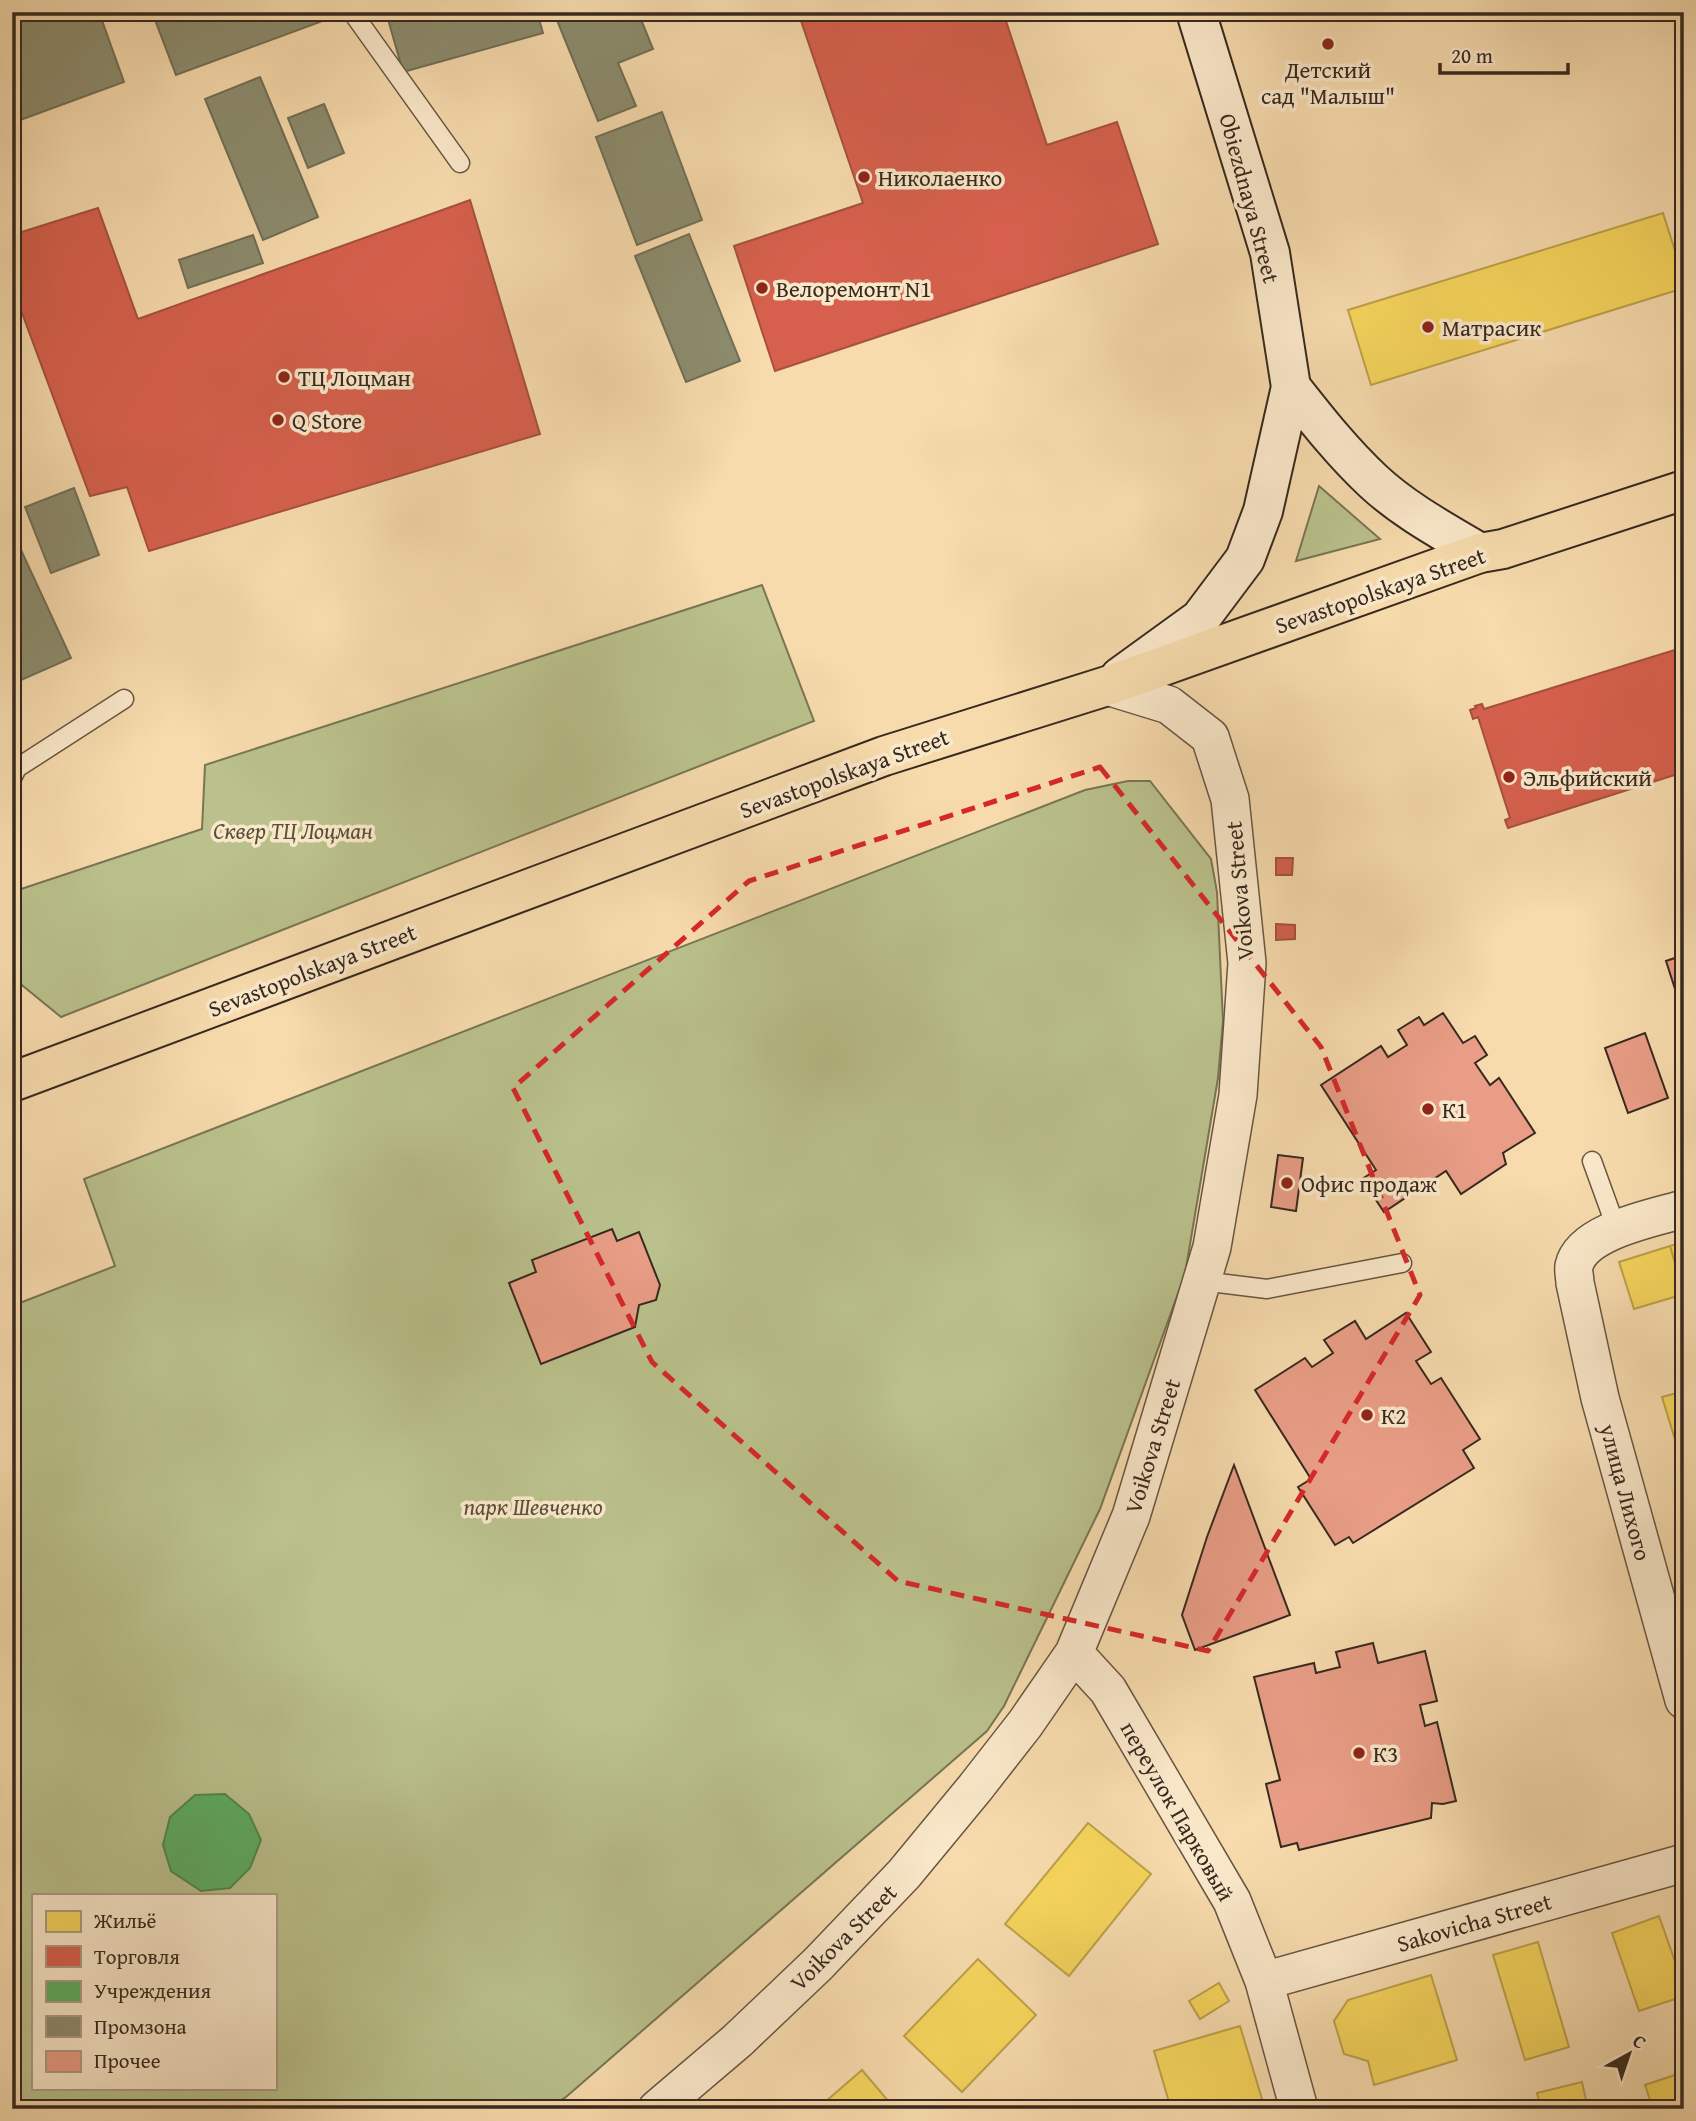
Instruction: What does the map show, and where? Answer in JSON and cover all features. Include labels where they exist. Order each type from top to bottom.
[{"type":"main road","name":"Obiezdnaya Street","points":[[1107,686],[1200,619],[1245,559],[1263,511],[1292,387],[1270,253],[1196,12]]},
{"type":"main road","name":"Obiezdnaya Street","points":[[1292,387],[1340,448],[1375,483],[1421,518],[1480,553]]},
{"type":"main road","name":"Sevastopolskaya Street","points":[[12,1082],[884,756],[1107,686],[1480,553],[1503,549],[1684,490]]},
{"type":"street","name":"Voikova Street","points":[[657,2109],[737,2041],[818,1964],[904,1874],[1025,1724],[1074,1653],[1131,1516],[1212,1247],[1238,1095],[1247,963],[1230,799],[1210,737],[1169,705],[1107,686]]},
{"type":"street","points":[[1617,1230],[1684,1209]]},
{"type":"street","name":"улица Лихого","points":[[1617,1230],[1601,1235],[1584,1248],[1574,1266],[1575,1283],[1600,1398],[1684,1700]]},
{"type":"street","name":"переулок Парковый","points":[[1074,1653],[1108,1690],[1232,1901],[1264,1981],[1299,2109]]},
{"type":"street","name":"Sakovicha Street","points":[[1264,1981],[1684,1863]]},
{"type":"lane","points":[[352,12],[460,163]]},
{"type":"lane","points":[[12,778],[17,768],[124,699]]},
{"type":"lane","points":[[1592,1161],[1617,1230]]},
{"type":"lane","points":[[1202,1281],[1267,1289],[1402,1263]]},
{"type":"highlighted area","points":[[1100,767],[1321,1047],[1420,1295],[1208,1651],[898,1581],[652,1362],[513,1088],[749,881]]},
{"type":"green space","points":[[1319,486],[1380,539],[1296,561]]},
{"type":"green space","name":"Сквер ТЦ Лоцман","points":[[762,585],[814,721],[61,1017],[12,977],[12,892],[202,829],[205,765]]},
{"type":"green space","name":"парк Шевченко","points":[[1128,781],[1150,781],[1211,859],[1217,892],[1223,1021],[1218,1078],[1185,1274],[1100,1509],[1004,1706],[987,1731],[566,2097],[546,2109],[12,2109],[12,1306],[115,1266],[84,1179],[1085,790]]},
{"type":"building: Жильё","points":[[1663,213],[1684,279],[1684,288],[1371,385],[1348,310]]},
{"type":"building: Жильё","points":[[1684,1242],[1684,1290],[1670,1246]]},
{"type":"building: Жильё","points":[[1670,1246],[1684,1294],[1634,1309],[1619,1262]]},
{"type":"building: Жильё","points":[[1684,1391],[1684,1469],[1662,1397]]},
{"type":"building: Жильё","points":[[1088,1823],[1151,1874],[1069,1976],[1005,1924]]},
{"type":"building: Жильё","points":[[1659,1916],[1684,1987],[1684,1996],[1639,2011],[1612,1933]]},
{"type":"building: Жильё","points":[[1538,1942],[1569,2047],[1525,2060],[1493,1955]]},
{"type":"building: Жильё","points":[[978,1959],[1036,2015],[962,2092],[904,2036]]},
{"type":"building: Жильё","points":[[1431,1975],[1457,2060],[1374,2085],[1368,2061],[1344,2054],[1334,2021],[1348,2000]]},
{"type":"building: Жильё","points":[[1219,1983],[1229,2001],[1200,2019],[1189,2001]]},
{"type":"building: Жильё","points":[[1240,2026],[1265,2109],[1171,2109],[1154,2051]]},
{"type":"building: Жильё","points":[[862,2070],[895,2109],[817,2109]]},
{"type":"building: Жильё","points":[[1684,2072],[1684,2109],[1653,2109],[1645,2085]]},
{"type":"building: Жильё","points":[[1582,2082],[1588,2109],[1541,2109],[1537,2093]]},
{"type":"building: Торговля","points":[[798,12],[1003,12],[1047,145],[1117,122],[1158,244],[775,371],[734,246],[863,203]]},
{"type":"building: Торговля","name":"ТЦ Лоцман","points":[[470,200],[540,434],[149,551],[127,487],[90,496],[12,286],[12,235],[98,208],[138,319]]},
{"type":"building: Торговля","points":[[1684,647],[1684,772],[1508,828],[1505,820],[1510,818],[1478,717],[1473,719],[1470,710],[1482,704],[1484,709]]},
{"type":"building: Торговля","points":[[1276,858],[1293,858],[1292,875],[1276,875]]},
{"type":"building: Торговля","points":[[1276,924],[1295,925],[1295,939],[1276,940]]},
{"type":"building: Учреждения","points":[[225,1794],[249,1814],[261,1840],[250,1868],[230,1888],[201,1891],[171,1871],[163,1845],[170,1817],[195,1795]]},
{"type":"building: Промзона","points":[[12,12],[99,12],[124,82],[12,123]]},
{"type":"building: Промзона","points":[[152,12],[316,12],[320,22],[176,75]]},
{"type":"building: Промзона","points":[[386,12],[537,12],[543,33],[403,72]]},
{"type":"building: Промзона","points":[[638,12],[653,49],[618,63],[636,106],[598,121],[554,13]]},
{"type":"building: Промзона","points":[[260,77],[318,217],[263,240],[205,99]]},
{"type":"building: Промзона","points":[[324,104],[344,153],[308,168],[288,118]]},
{"type":"building: Промзона","points":[[662,112],[702,220],[637,245],[596,137]]},
{"type":"building: Промзона","points":[[689,234],[740,361],[686,382],[635,256]]},
{"type":"building: Промзона","points":[[253,235],[263,263],[188,288],[179,260]]},
{"type":"building: Промзона","points":[[74,488],[99,555],[51,573],[25,507]]},
{"type":"building: Промзона","points":[[21,550],[71,658],[12,684],[12,554]]},
{"type":"building: Прочее","points":[[1684,955],[1684,993],[1676,992],[1666,961]]},
{"type":"building: Прочее","name":"К1","points":[[1443,1013],[1463,1043],[1475,1036],[1487,1055],[1475,1063],[1490,1085],[1499,1078],[1535,1133],[1503,1153],[1506,1164],[1461,1194],[1446,1171],[1384,1212],[1362,1179],[1376,1170],[1321,1085],[1381,1046],[1388,1057],[1407,1045],[1398,1030],[1419,1017],[1424,1025]]},
{"type":"building: Прочее","points":[[1645,1033],[1668,1098],[1628,1113],[1605,1048]]},
{"type":"building: Прочее","name":"Офис продаж","points":[[1278,1155],[1303,1158],[1296,1211],[1271,1207]]},
{"type":"building: Прочее","points":[[612,1229],[617,1241],[639,1232],[660,1285],[656,1300],[639,1305],[635,1327],[541,1364],[509,1283],[536,1272],[532,1260]]},
{"type":"building: Прочее","name":"К2","points":[[1406,1313],[1431,1352],[1416,1361],[1431,1384],[1441,1378],[1480,1439],[1463,1450],[1474,1468],[1353,1543],[1349,1537],[1335,1545],[1298,1487],[1311,1479],[1255,1390],[1305,1358],[1312,1367],[1333,1353],[1324,1340],[1355,1321],[1366,1339]]},
{"type":"building: Прочее","points":[[1234,1465],[1290,1615],[1195,1650],[1182,1615]]},
{"type":"building: Прочее","name":"К3","points":[[1373,1643],[1378,1663],[1425,1651],[1437,1701],[1420,1705],[1425,1726],[1437,1722],[1456,1801],[1432,1803],[1431,1818],[1299,1850],[1297,1843],[1281,1847],[1266,1784],[1280,1780],[1254,1677],[1314,1663],[1316,1673],[1340,1667],[1336,1652]]},
{"type":"place","name":"Детский сад \"Малыш\"","points":[[1328,44]]},
{"type":"place","name":"Николаенко","points":[[864,177]]},
{"type":"place","name":"Велоремонт N1","points":[[762,288]]},
{"type":"place","name":"Матрасик","points":[[1428,327]]},
{"type":"place","name":"ТЦ Лоцман","points":[[284,377]]},
{"type":"place","name":"Q Store","points":[[278,420]]},
{"type":"place","name":"Эльфийский","points":[[1509,777]]},
{"type":"place","name":"К1","points":[[1428,1109]]},
{"type":"place","name":"Офис продаж","points":[[1287,1183]]},
{"type":"place","name":"К2","points":[[1367,1415]]},
{"type":"place","name":"К3","points":[[1359,1753]]}]
